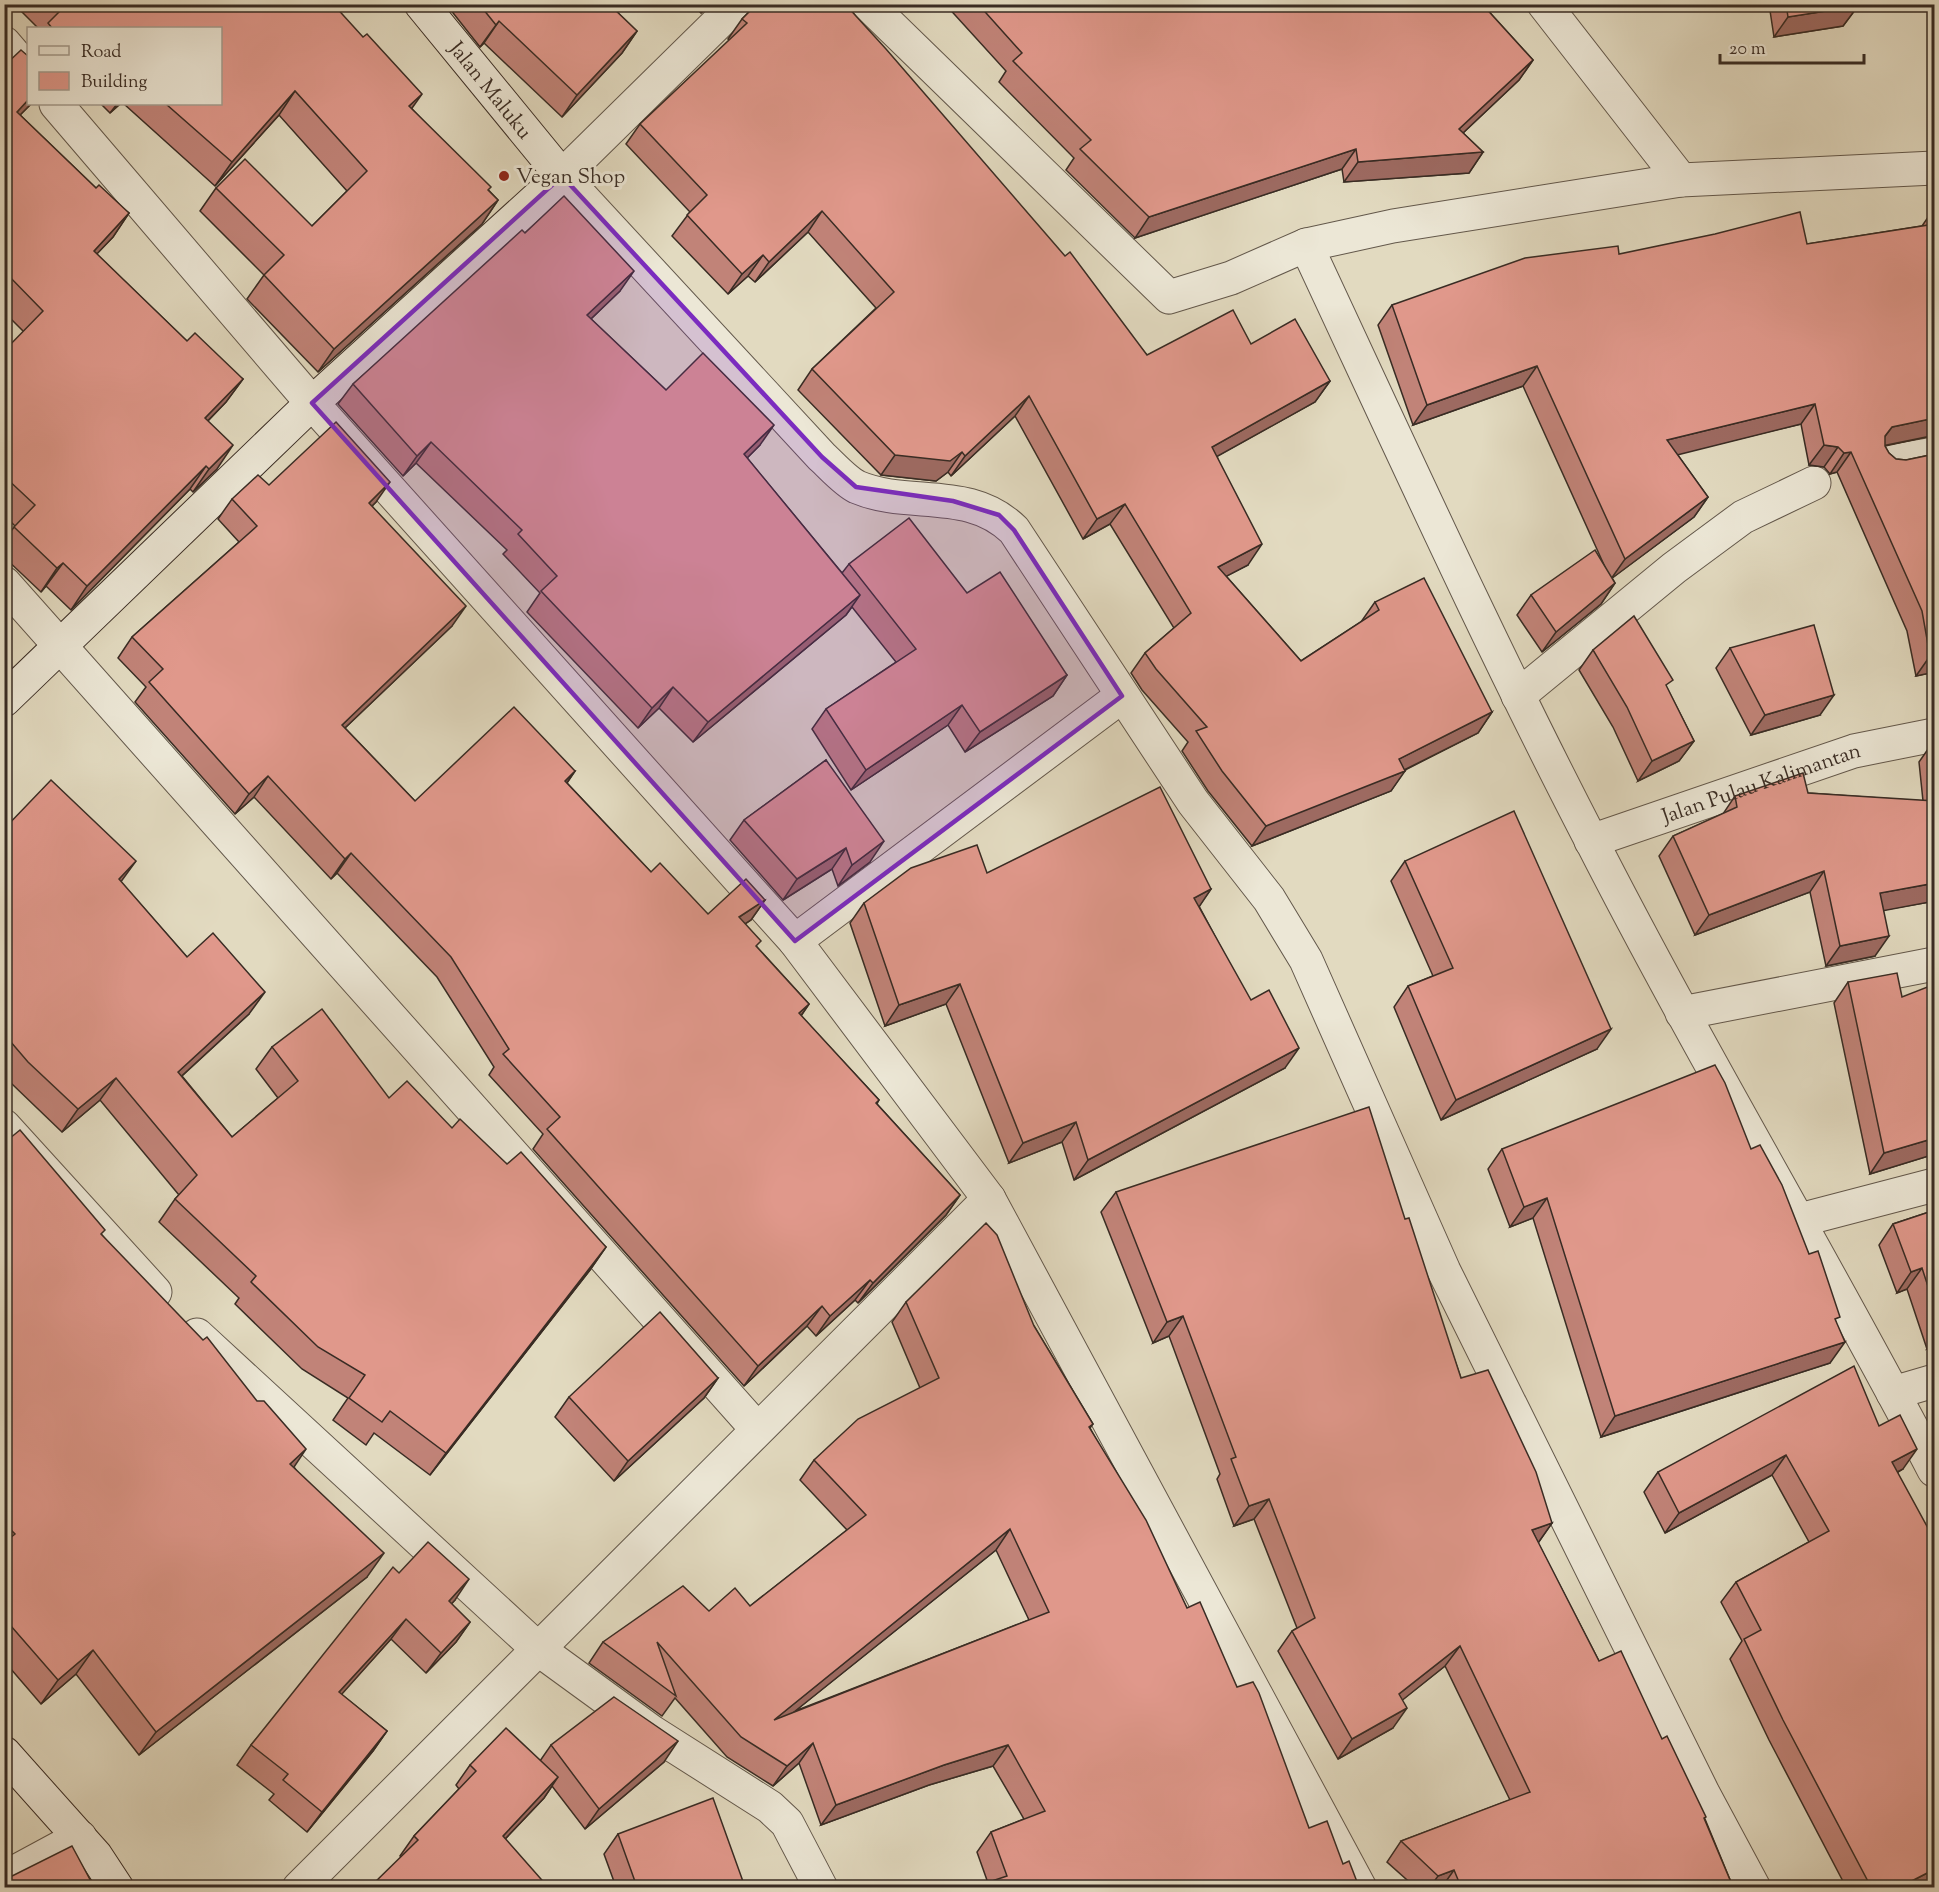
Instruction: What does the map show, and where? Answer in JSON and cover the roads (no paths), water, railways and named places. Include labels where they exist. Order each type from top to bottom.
[{"type":"street","name":"Jalan Maluku","points":[[421,4],[562,176],[822,457],[856,486],[890,495],[953,501],[999,515],[1014,530],[1122,696],[1194,802],[1269,899],[1306,960],[1444,1272],[1702,1793],[1754,1887]]},
{"type":"street","points":[[4,700],[312,403],[562,176],[737,4]]},
{"type":"street","points":[[868,4],[1169,297],[1231,278],[1306,245],[1393,226],[1681,180],[1935,168]]},
{"type":"street","points":[[1544,4],[1681,180]]},
{"type":"street","points":[[4,43],[27,70]]},
{"type":"street","points":[[57,105],[312,403],[795,941],[989,1199],[1360,1887]]},
{"type":"street","points":[[1306,245],[1518,696],[1591,841],[1682,1013],[1800,1220],[1935,1470]]},
{"type":"street","points":[[1889,462],[1935,454]]},
{"type":"street","points":[[1518,696],[1674,568],[1743,518],[1814,483]]},
{"type":"street","points":[[4,584],[757,1429]]},
{"type":"street","points":[[795,941],[1122,696]]},
{"type":"street","name":"Jalan Pulau Kalimantan","points":[[1591,841],[1854,751],[1935,735]]},
{"type":"street","points":[[1682,1013],[1935,964]]},
{"type":"street","points":[[4,1126],[183,1323],[538,1649],[652,1732],[770,1807],[787,1823],[820,1887]]},
{"type":"street","points":[[1800,1220],[1935,1185]]},
{"type":"street","points":[[299,1887],[357,1826],[538,1649],[989,1199]]},
{"type":"street","points":[[1893,1393],[1935,1381]]},
{"type":"street","points":[[4,1753],[80,1837],[117,1887]]},
{"type":"street","points":[[4,1878],[80,1837]]},
{"type":"place","name":"Vegan Shop","points":[[504,176]]}]
